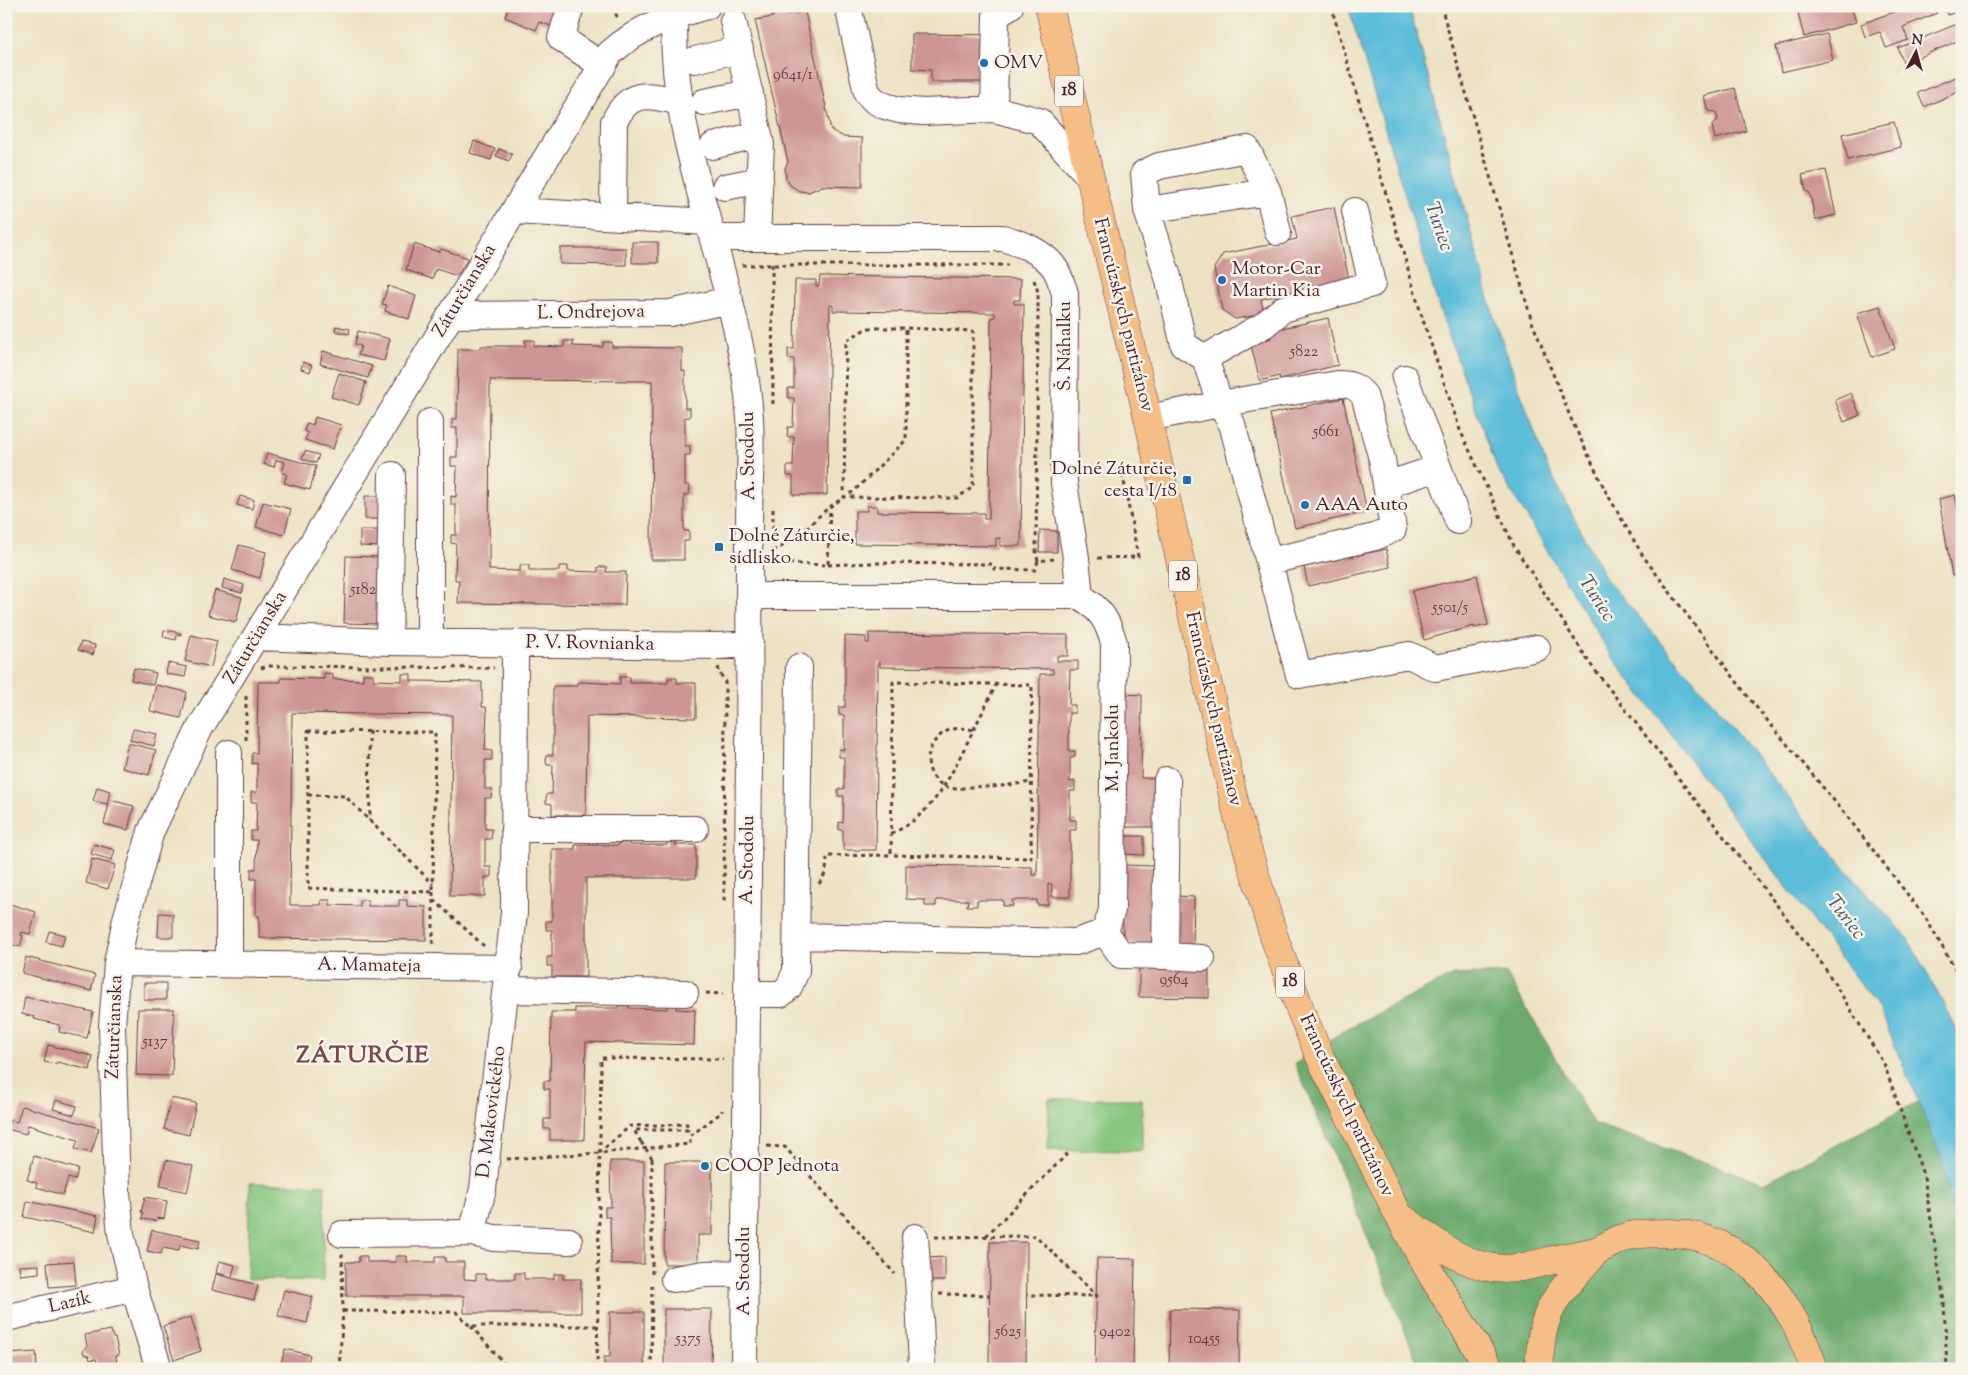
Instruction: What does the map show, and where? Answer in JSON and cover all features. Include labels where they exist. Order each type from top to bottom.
[{"type":"main road","name":"Francúzskych partizánov","points":[[1049,6],[1088,176],[1148,418],[1238,818],[1274,937],[1300,1009],[1319,1055],[1399,1216]]},
{"type":"main road","points":[[1399,1216],[1471,1263],[1495,1268],[1525,1268],[1596,1250],[1626,1237],[1658,1233],[1684,1234],[1714,1242],[1734,1252],[1753,1265],[1771,1284],[1792,1315],[1808,1348],[1814,1369]]},
{"type":"main road","name":"18","points":[[1399,1216],[1433,1277],[1487,1365]]},
{"type":"main road","points":[[1540,1369],[1539,1351],[1542,1328],[1549,1311],[1568,1282],[1583,1268],[1596,1250]]},
{"type":"street","points":[[571,6],[561,38],[603,66]]},
{"type":"street","name":"Záturčianska","points":[[159,1369],[134,1288],[121,1234],[117,1192],[112,1026],[117,964],[126,919],[151,831],[200,728],[610,54],[629,37],[675,11],[707,6]]},
{"type":"street","points":[[848,6],[867,93],[875,101],[899,110],[923,112],[994,109],[1039,121],[1088,176]]},
{"type":"street","points":[[994,109],[1001,9]]},
{"type":"street","name":"A. Stodolu","points":[[675,11],[674,54],[692,102],[711,230],[730,300],[744,370],[750,419],[761,563],[749,596],[750,644],[731,994],[744,1272],[744,1369]]},
{"type":"street","points":[[733,21],[761,144],[760,180],[765,238]]},
{"type":"street","points":[[695,60],[740,49]]},
{"type":"street","points":[[613,216],[614,122],[620,109],[633,98],[650,96],[692,102],[750,93]]},
{"type":"street","points":[[713,146],[759,134]]},
{"type":"street","points":[[1278,232],[1268,192],[1247,149],[1159,166],[1144,173],[1147,210],[1168,277],[1184,345],[1205,358],[1220,404],[1232,424],[1299,675],[1409,655],[1435,668],[1537,648]]},
{"type":"street","points":[[725,187],[760,180]]},
{"type":"street","points":[[1147,210],[1268,192]]},
{"type":"street","name":"Š. Náhalku","points":[[515,211],[613,216],[765,238],[1003,238],[1026,246],[1040,254],[1055,268],[1065,292],[1064,483],[1080,596]]},
{"type":"street","points":[[1205,358],[1264,325],[1283,309],[1372,284],[1355,211]]},
{"type":"street","name":"Ľ. Ondrejova","points":[[450,315],[670,313],[730,300]]},
{"type":"street","points":[[1404,378],[1458,521]]},
{"type":"street","points":[[1148,418],[1338,384],[1354,386],[1364,395],[1382,459],[1393,529],[1375,537],[1270,562]]},
{"type":"street","points":[[430,422],[430,642]]},
{"type":"street","points":[[1386,485],[1438,468]]},
{"type":"street","points":[[390,642],[392,475]]},
{"type":"street","points":[[749,596],[1080,596]]},
{"type":"street","name":"M. Jankolu","points":[[1080,596],[1093,605],[1108,622],[1114,643],[1112,910],[1105,932]]},
{"type":"street","name":"P. V. Rovnianka","points":[[256,637],[390,642],[719,646],[750,644]]},
{"type":"street","name":"D. Makovického","points":[[472,1232],[483,1189],[487,1160],[514,912],[515,643]]},
{"type":"street","points":[[731,994],[781,994],[790,987],[796,971],[799,667]]},
{"type":"street","points":[[229,964],[238,750]]},
{"type":"street","points":[[1165,956],[1167,780]]},
{"type":"street","points":[[514,829],[695,829]]},
{"type":"street","points":[[797,936],[1076,942],[1105,932],[1121,955],[1202,958]]},
{"type":"street","name":"A. Mamateja","points":[[117,964],[229,964],[508,979]]},
{"type":"street","points":[[508,979],[685,993]]},
{"type":"street","points":[[342,1234],[472,1232],[494,1238],[568,1241]]},
{"type":"street","points":[[915,1237],[922,1369]]},
{"type":"street","points":[[674,1279],[704,1274],[744,1272]]},
{"type":"street","name":"Lazík","points":[[6,1318],[134,1288]]},
{"type":"path","points":[[1331,6],[1422,318],[1460,430],[1514,546],[1590,665],[1823,965],[1884,1064],[1924,1177],[1944,1302],[1947,1369]]},
{"type":"path","points":[[1441,6],[1532,322],[1572,421],[1606,492],[1643,556],[1752,702],[1846,815],[1925,917],[1962,981]]},
{"type":"path","points":[[765,238],[772,264],[773,410]]},
{"type":"path","points":[[721,266],[772,264],[1011,265]]},
{"type":"path","points":[[761,563],[828,565],[869,563],[992,564],[994,569],[1035,570],[1038,561],[1036,551],[1038,292],[1035,281],[1031,276]]},
{"type":"path","points":[[1038,308],[1066,308]]},
{"type":"path","points":[[867,328],[973,331],[973,487],[957,498],[844,497],[846,341],[867,328]]},
{"type":"path","points":[[761,563],[773,551],[784,546],[830,507],[854,491],[906,440],[906,328]]},
{"type":"path","points":[[1038,561],[1138,557],[1122,471],[1158,466]]},
{"type":"path","points":[[773,504],[773,551]]},
{"type":"path","points":[[828,565],[830,507]]},
{"type":"path","points":[[719,646],[718,671],[726,681],[724,906]]},
{"type":"path","points":[[255,673],[259,668],[269,666],[497,668],[500,672]]},
{"type":"path","points":[[817,888],[826,872],[826,856],[891,855],[1031,858],[1032,685],[893,682],[891,855]]},
{"type":"path","points":[[891,834],[907,827],[934,802],[987,706],[996,684]]},
{"type":"path","points":[[238,750],[246,688]]},
{"type":"path","points":[[973,730],[966,728],[950,729],[943,732],[929,750],[929,767],[932,774],[944,786],[962,789],[971,786],[1006,786],[1031,782]]},
{"type":"path","points":[[433,892],[308,888],[308,731],[436,732],[433,884],[434,955]]},
{"type":"path","points":[[369,731],[370,821]]},
{"type":"path","points":[[308,795],[345,796],[433,884]]},
{"type":"path","points":[[433,899],[488,950]]},
{"type":"path","points":[[722,1068],[723,1050]]},
{"type":"path","points":[[597,1369],[600,1058],[723,1059]]},
{"type":"path","points":[[487,1160],[599,1153],[690,1144],[690,1136],[722,1112],[722,1104]]},
{"type":"path","points":[[599,1153],[630,1126],[687,1124],[688,1130],[634,1130],[652,1160],[651,1369]]},
{"type":"path","points":[[762,1145],[785,1147],[909,1290],[919,1294],[990,1295]]},
{"type":"path","points":[[986,1236],[1070,1151]]},
{"type":"path","points":[[339,1369],[343,1311],[342,1234]]},
{"type":"path","points":[[915,1237],[1036,1236],[1096,1296],[1026,1295]]},
{"type":"path","points":[[343,1311],[456,1312],[509,1369]]},
{"type":"path","points":[[470,1326],[598,1326]]},
{"type":"green space","points":[[1506,973],[1593,1123],[1764,1183],[1962,1078],[1962,1369],[1420,1369],[1350,1194],[1295,1064],[1346,1029],[1453,975]]},
{"type":"green space","points":[[1049,1099],[1142,1099],[1142,1151],[1048,1150]]},
{"type":"green space","points":[[250,1183],[325,1185],[323,1281],[247,1279]]},
{"type":"water","name":"Turiec","points":[[1348,6],[1409,6],[1495,321],[1546,464],[1606,579],[1703,691],[1843,866],[1907,937],[1942,1001],[1962,1042],[1962,1248],[1941,1157],[1880,1010],[1610,654],[1497,468],[1440,311]]},
{"type":"building","points":[[509,6],[559,6],[552,26],[539,22],[536,30],[505,17]]},
{"type":"building","points":[[1823,6],[1851,6],[1856,22],[1804,37],[1798,13]]},
{"type":"building","points":[[1910,6],[1935,6],[1937,13],[1903,27],[1908,40],[1886,48],[1880,32],[1865,37],[1861,24]]},
{"type":"building","points":[[1944,6],[1962,6],[1962,9],[1948,15]]},
{"type":"building","points":[[786,7],[788,14],[805,12],[831,130],[844,137],[862,138],[862,187],[822,186],[809,192],[799,191],[790,185],[786,178],[785,168],[788,162],[755,20],[773,17],[772,11]]},
{"type":"building","points":[[1962,22],[1962,39],[1904,64],[1898,48]]},
{"type":"building","points":[[912,34],[1006,35],[1006,82],[931,82],[931,70],[912,69]]},
{"type":"building","points":[[1827,34],[1833,60],[1781,72],[1776,46]]},
{"type":"building","points":[[1962,74],[1962,90],[1924,107],[1918,93]]},
{"type":"building","points":[[1735,88],[1746,131],[1715,139],[1712,125],[1718,120],[1716,112],[1708,111],[1704,96]]},
{"type":"building","points":[[1894,122],[1901,147],[1848,160],[1842,134]]},
{"type":"building","points":[[474,141],[495,149],[491,160],[470,153]]},
{"type":"building","points":[[499,149],[512,154],[509,161],[496,156]]},
{"type":"building","points":[[1826,170],[1836,215],[1815,220],[1810,193],[1806,191],[1802,175]]},
{"type":"building","points":[[1334,207],[1349,280],[1261,299],[1264,314],[1235,319],[1222,310],[1214,268],[1223,254],[1297,239],[1292,216]]},
{"type":"building","points":[[632,242],[658,242],[658,263],[632,263]]},
{"type":"building","points":[[414,244],[439,252],[441,249],[468,258],[457,276],[436,269],[432,279],[406,270]]},
{"type":"building","points":[[560,248],[626,248],[626,265],[560,264]]},
{"type":"building","points":[[820,276],[1021,279],[1020,300],[1014,300],[1014,304],[1024,304],[1021,546],[1000,546],[1000,538],[996,538],[996,546],[855,544],[855,511],[867,511],[867,506],[877,506],[877,512],[984,513],[984,519],[989,519],[991,318],[995,317],[995,313],[833,311],[833,305],[830,305],[827,495],[793,495],[793,476],[787,476],[787,466],[793,466],[794,437],[787,437],[788,427],[793,427],[794,398],[788,398],[788,388],[794,388],[794,359],[788,359],[788,349],[794,349],[795,280],[816,280],[816,286],[819,286]]},
{"type":"building","points":[[388,286],[416,296],[409,319],[385,311],[387,305],[382,304]]},
{"type":"building","points":[[1880,306],[1895,349],[1872,357],[1857,313]]},
{"type":"building","points":[[1328,318],[1338,365],[1280,379],[1279,376],[1260,381],[1251,345],[1271,338],[1269,331]]},
{"type":"building","points":[[336,326],[350,329],[349,334],[335,331]]},
{"type":"building","points":[[358,331],[390,339],[384,361],[358,355],[361,346],[355,344]]},
{"type":"building","points":[[525,340],[534,340],[534,346],[564,347],[564,341],[573,341],[573,346],[603,347],[603,342],[612,342],[612,347],[682,348],[682,371],[685,371],[685,408],[690,408],[690,417],[685,417],[685,446],[690,446],[690,455],[685,455],[685,485],[690,485],[689,495],[684,495],[684,531],[689,531],[689,541],[684,541],[684,560],[651,560],[652,381],[490,380],[489,570],[520,571],[520,565],[529,565],[529,571],[559,571],[559,566],[568,566],[568,571],[598,572],[598,567],[607,567],[606,572],[626,572],[625,605],[458,603],[459,580],[455,580],[456,544],[451,543],[451,535],[456,535],[456,505],[451,505],[451,496],[456,497],[457,466],[451,466],[451,457],[457,457],[457,428],[452,428],[452,419],[457,419],[458,349],[481,349],[481,346],[525,346]]},
{"type":"building","points":[[323,351],[372,366],[368,378],[320,364]]},
{"type":"building","points":[[303,362],[312,365],[310,372],[301,369]]},
{"type":"building","points":[[339,373],[366,382],[359,405],[331,397]]},
{"type":"building","points":[[1851,393],[1860,415],[1844,422],[1835,400]]},
{"type":"building","points":[[1343,398],[1367,512],[1295,528],[1270,414]]},
{"type":"building","points":[[315,417],[341,425],[333,449],[305,440],[308,433],[304,431],[307,423],[313,425]]},
{"type":"building","points":[[305,451],[319,455],[316,463],[302,459]]},
{"type":"building","points":[[267,453],[316,466],[310,490],[284,483],[287,474],[282,473],[285,462],[276,460],[274,467],[264,464]]},
{"type":"building","points":[[1955,495],[1962,532],[1962,574],[1952,576],[1939,499]]},
{"type":"building","points":[[240,496],[254,500],[252,509],[237,505]]},
{"type":"building","points":[[365,496],[382,496],[382,519],[365,519]]},
{"type":"building","points":[[263,502],[291,509],[284,535],[256,527]]},
{"type":"building","points":[[360,530],[381,530],[381,547],[360,546]]},
{"type":"building","points":[[1040,530],[1057,531],[1057,552],[1039,552]]},
{"type":"building","points":[[239,545],[266,552],[260,578],[232,570]]},
{"type":"building","points":[[1386,549],[1390,567],[1308,586],[1304,567]]},
{"type":"building","points":[[346,556],[381,557],[380,624],[344,623]]},
{"type":"building","points":[[1477,575],[1488,625],[1474,628],[1474,626],[1424,640],[1412,591]]},
{"type":"building","points":[[224,579],[244,585],[242,593],[222,588]]},
{"type":"building","points":[[215,590],[242,597],[236,622],[208,615]]},
{"type":"building","points":[[164,630],[181,633],[181,635],[177,634],[176,640],[163,637]]},
{"type":"building","points":[[869,633],[1068,635],[1068,656],[1057,656],[1057,661],[1078,661],[1078,670],[1070,670],[1069,705],[1075,705],[1075,713],[1069,713],[1069,751],[1075,751],[1075,757],[1070,758],[1070,782],[1075,781],[1075,791],[1070,791],[1070,820],[1076,820],[1076,830],[1070,830],[1070,897],[1051,897],[1052,884],[1048,884],[1048,905],[1037,905],[1037,900],[1012,900],[1013,906],[1003,906],[1003,900],[977,900],[977,906],[967,906],[968,900],[936,900],[936,906],[925,906],[925,900],[906,899],[906,865],[1032,867],[1032,875],[1037,875],[1040,674],[1053,674],[1053,669],[880,667],[880,662],[878,662],[876,850],[843,850],[843,830],[839,830],[839,822],[843,823],[844,796],[838,796],[838,789],[844,789],[844,757],[839,757],[839,749],[844,750],[844,715],[839,715],[839,707],[845,707],[845,636],[866,637],[866,643],[869,643]]},
{"type":"building","points":[[191,635],[217,641],[211,667],[185,661]]},
{"type":"building","points":[[81,642],[95,645],[93,655],[78,650]]},
{"type":"building","points":[[168,663],[187,667],[185,677],[166,674]]},
{"type":"building","points":[[134,668],[156,673],[153,685],[131,680]]},
{"type":"building","points":[[324,673],[333,674],[333,679],[363,680],[363,674],[373,674],[373,680],[402,681],[402,674],[411,674],[411,681],[482,682],[482,707],[486,707],[487,712],[485,750],[492,751],[492,760],[485,760],[485,789],[492,789],[491,798],[485,798],[485,829],[492,829],[491,839],[485,839],[485,867],[491,867],[491,877],[485,877],[485,896],[450,896],[452,715],[292,713],[290,905],[321,905],[321,900],[330,900],[330,905],[360,906],[360,900],[368,900],[368,906],[399,906],[399,900],[407,900],[407,906],[426,907],[426,940],[259,938],[259,916],[256,916],[256,879],[251,879],[251,869],[256,869],[257,840],[251,840],[251,831],[256,831],[257,802],[251,802],[251,792],[257,792],[257,763],[252,764],[252,753],[257,753],[258,682],[281,682],[281,678],[324,679]]},
{"type":"building","points":[[620,677],[630,677],[630,683],[668,683],[668,678],[677,678],[677,683],[696,683],[696,718],[587,716],[586,815],[552,815],[552,804],[546,803],[546,799],[547,794],[552,794],[553,765],[547,765],[546,761],[547,755],[553,755],[553,686],[577,686],[577,683],[581,682],[620,684]]},
{"type":"building","points":[[156,685],[187,692],[181,718],[150,711]]},
{"type":"building","points":[[1125,694],[1142,695],[1141,778],[1158,778],[1157,827],[1123,827]]},
{"type":"building","points":[[133,729],[157,734],[154,746],[130,740]]},
{"type":"building","points":[[128,743],[156,750],[149,775],[122,768]]},
{"type":"building","points":[[97,787],[110,791],[107,804],[93,801]]},
{"type":"building","points":[[110,800],[134,806],[128,830],[104,824]]},
{"type":"building","points":[[1124,836],[1144,836],[1144,855],[1123,854]]},
{"type":"building","points":[[667,838],[675,838],[675,845],[696,845],[696,878],[586,878],[586,977],[552,977],[552,966],[547,966],[547,957],[552,957],[552,930],[546,930],[546,921],[552,921],[552,849],[575,849],[575,845],[619,845],[619,839],[629,839],[629,845],[667,845]]},
{"type":"building","points":[[94,844],[115,850],[112,860],[91,854]]},
{"type":"building","points":[[92,859],[115,865],[108,889],[86,883]]},
{"type":"building","points":[[1123,865],[1156,866],[1155,944],[1123,943]]},
{"type":"building","points":[[1177,896],[1194,897],[1193,947],[1176,947]]},
{"type":"building","points":[[10,904],[36,912],[30,934],[22,932],[21,935],[23,936],[20,947],[6,943],[6,916]]},
{"type":"building","points":[[159,913],[173,914],[173,937],[158,937]]},
{"type":"building","points":[[49,931],[65,935],[62,946],[46,942]]},
{"type":"building","points":[[26,957],[95,975],[91,991],[22,973]]},
{"type":"building","points":[[1139,962],[1209,963],[1209,998],[1139,997]]},
{"type":"building","points":[[144,983],[166,983],[166,1000],[144,1000]]},
{"type":"building","points":[[25,997],[93,1012],[87,1038],[59,1032],[60,1025],[22,1014]]},
{"type":"building","points":[[619,1003],[629,1003],[629,1008],[667,1009],[667,1004],[676,1004],[676,1009],[695,1010],[694,1045],[586,1042],[584,1140],[550,1140],[550,1129],[544,1129],[544,1119],[550,1119],[550,1089],[544,1089],[544,1081],[550,1081],[551,1012],[575,1012],[575,1008],[619,1008]]},
{"type":"building","points":[[138,1009],[174,1009],[172,1076],[136,1075]]},
{"type":"building","points":[[48,1045],[93,1056],[90,1070],[57,1062],[56,1064],[44,1062]]},
{"type":"building","points":[[171,1098],[196,1103],[189,1135],[164,1129]]},
{"type":"building","points":[[56,1100],[77,1106],[74,1115],[53,1109]]},
{"type":"building","points":[[22,1106],[99,1128],[91,1153],[75,1149],[78,1140],[28,1125],[26,1134],[7,1129],[10,1120],[17,1122]]},
{"type":"building","points":[[34,1156],[78,1169],[75,1180],[68,1178],[63,1195],[36,1187],[37,1183],[27,1180]]},
{"type":"building","points":[[166,1160],[193,1166],[187,1192],[160,1186]]},
{"type":"building","points":[[610,1161],[644,1161],[644,1264],[611,1264],[610,1217],[605,1217],[605,1207],[611,1207]]},
{"type":"building","points":[[665,1162],[712,1162],[712,1235],[698,1235],[698,1264],[664,1264]]},
{"type":"building","points":[[145,1197],[167,1201],[164,1219],[157,1218],[156,1221],[142,1219],[143,1213],[141,1212]]},
{"type":"building","points":[[27,1201],[98,1216],[95,1232],[24,1217]]},
{"type":"building","points":[[152,1230],[200,1240],[198,1249],[180,1245],[179,1251],[163,1248],[161,1254],[147,1251]]},
{"type":"building","points":[[990,1242],[1027,1242],[1026,1369],[989,1369]]},
{"type":"building","points":[[359,1256],[367,1256],[367,1262],[396,1262],[396,1256],[407,1256],[407,1262],[435,1262],[435,1257],[445,1257],[445,1262],[464,1262],[464,1279],[476,1280],[476,1274],[485,1274],[485,1279],[515,1279],[515,1273],[524,1273],[524,1279],[554,1279],[554,1274],[563,1274],[563,1279],[581,1279],[581,1313],[464,1313],[464,1296],[346,1296],[346,1262],[359,1262]]},
{"type":"building","points":[[945,1257],[945,1281],[927,1281],[926,1258]]},
{"type":"building","points":[[1097,1258],[1135,1259],[1133,1369],[1095,1369]]},
{"type":"building","points":[[74,1261],[76,1285],[49,1287],[47,1263]]},
{"type":"building","points":[[219,1261],[235,1265],[232,1276],[216,1273]]},
{"type":"building","points":[[39,1265],[39,1273],[20,1275],[19,1266]]},
{"type":"building","points":[[216,1274],[258,1285],[254,1300],[212,1290]]},
{"type":"building","points":[[284,1290],[313,1297],[307,1323],[278,1316]]},
{"type":"building","points":[[664,1309],[712,1309],[711,1369],[664,1369]]},
{"type":"building","points":[[1170,1309],[1240,1310],[1239,1369],[1169,1369]]},
{"type":"building","points":[[610,1312],[644,1312],[644,1369],[610,1369],[610,1367],[604,1367],[604,1357],[610,1357]]},
{"type":"building","points":[[191,1317],[201,1351],[174,1360],[163,1326]]},
{"type":"building","points":[[111,1330],[119,1355],[116,1356],[117,1364],[97,1367],[96,1359],[90,1360],[89,1356],[84,1354],[83,1351],[87,1346],[85,1335]]},
{"type":"building","points":[[285,1349],[310,1355],[306,1369],[281,1363]]},
{"type":"building","points":[[36,1352],[37,1369],[12,1369],[10,1354]]},
{"type":"place","name":"OMV","points":[[984,63]]},
{"type":"place","name":"Motor-Car Martin Kia","points":[[1222,280]]},
{"type":"place","name":"Dolné Záturčie, cesta I/18","points":[[1187,480]]},
{"type":"place","name":"AAA Auto","points":[[1305,505]]},
{"type":"place","name":"Dolné Záturčie, sídlisko","points":[[719,547]]},
{"type":"place","name":"COOP Jednota","points":[[705,1166]]},
{"type":"district","name":"ZÁTURČIE","points":[[363,1056]]}]
